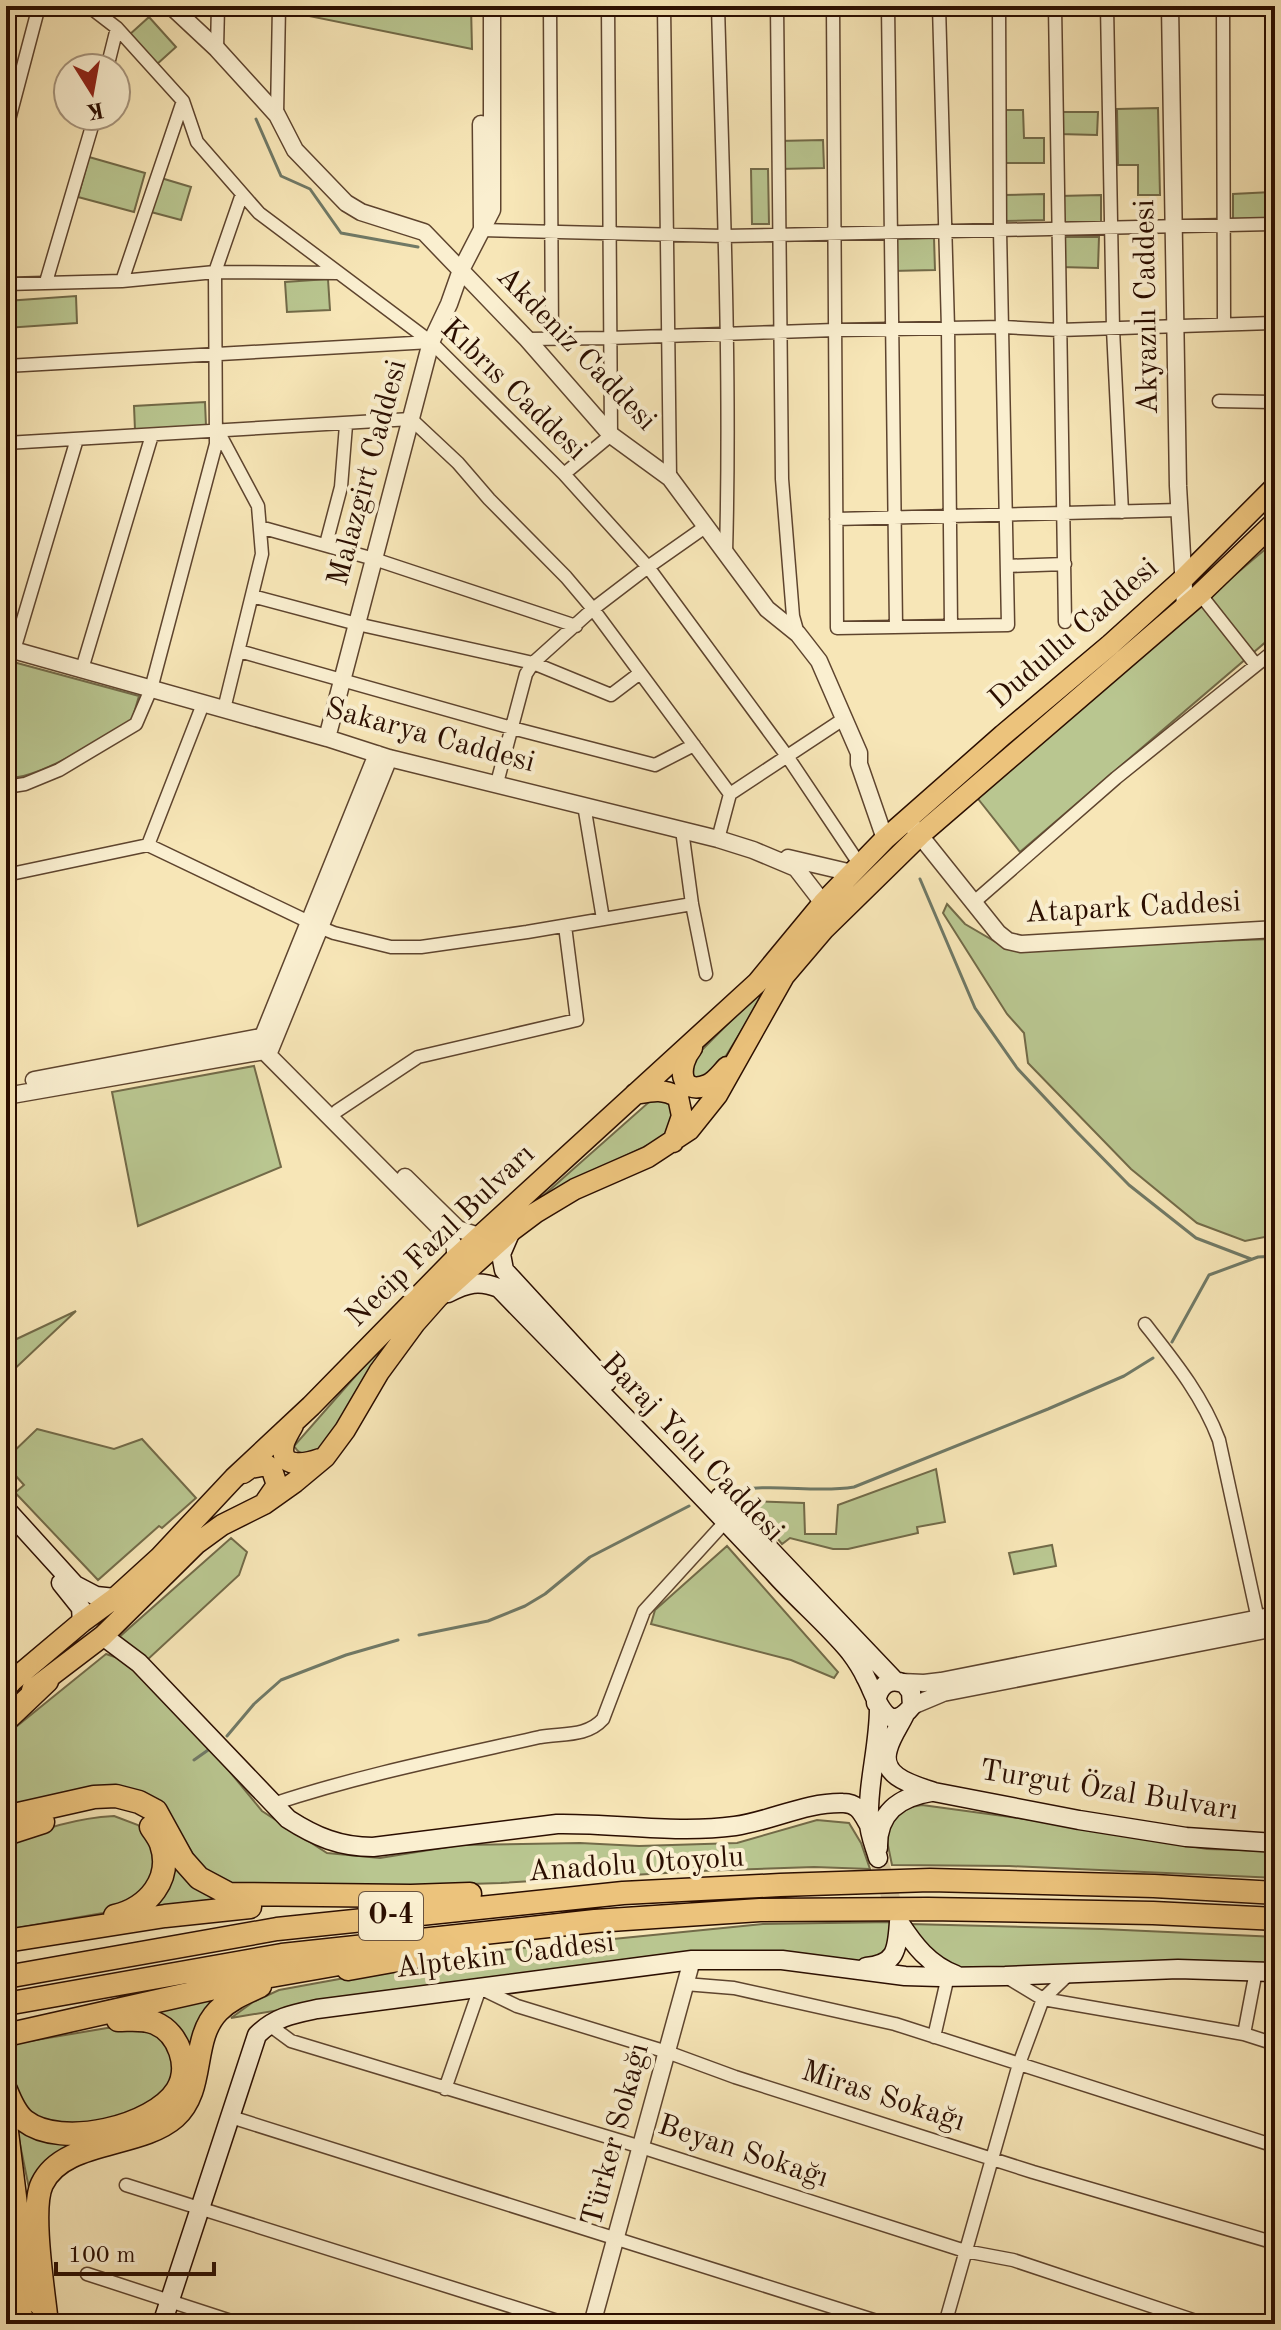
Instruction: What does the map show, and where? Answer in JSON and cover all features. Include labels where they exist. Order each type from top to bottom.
[{"type":"highway","points":[[8,1699],[47,1681]]},
{"type":"highway","points":[[6,1813],[14,1815],[74,1800],[116,1796],[139,1802],[156,1811],[183,1860],[199,1878],[229,1894],[444,1896],[634,1882],[780,1885]]},
{"type":"highway","points":[[6,1834],[86,1810],[116,1810],[138,1816],[151,1826],[161,1843],[163,1874],[157,1889],[146,1902],[123,1914],[6,1941]]},
{"type":"highway","name":"Anadolu Otoyolu","points":[[6,1977],[277,1929],[623,1893],[930,1880],[1154,1886],[1275,1893]]},
{"type":"highway","points":[[6,1941],[218,1909],[411,1896]]},
{"type":"highway","name":"Anadolu Otoyolu","points":[[8,2004],[282,1955],[580,1922],[760,1910],[928,1909],[1275,1919]]},
{"type":"highway","points":[[12,2034],[259,1978],[395,1954],[760,1910]]},
{"type":"highway","points":[[46,2324],[36,2213],[42,2185],[56,2167],[79,2153],[148,2133],[176,2116],[186,2105],[195,2086],[204,2037],[216,2013],[239,1995],[265,1984],[523,1938]]},
{"type":"highway","points":[[6,2090],[25,2121],[49,2132],[78,2135],[116,2127],[151,2114],[177,2090],[183,2068],[180,2049],[169,2032],[145,2019],[102,2020],[12,2034]]},
{"type":"highway","points":[[6,2124],[14,2250]]},
{"type":"highway","points":[[7,2287],[27,2324]]},
{"type":"main road","name":"Dudullu Caddesi","points":[[914,827],[1003,735],[1078,674],[1182,580],[1275,487]]},
{"type":"main road","name":"Dudullu Caddesi","points":[[914,827],[1193,600],[1275,522]]},
{"type":"main road","name":"Necip Fazıl Bulvarı","points":[[8,1699],[82,1622],[115,1598],[159,1558],[234,1478],[294,1422],[455,1259],[757,983],[823,903],[885,839],[914,827]]},
{"type":"main road","name":"Necip Fazıl Bulvarı","points":[[47,1681],[103,1636],[196,1544],[222,1525],[264,1504],[325,1457],[345,1430],[379,1372],[415,1323],[438,1297],[511,1231],[575,1189],[648,1157],[689,1130],[717,1095],[784,976],[914,827]]},
{"type":"main road","points":[[702,1036],[682,1063],[684,1078],[689,1085],[711,1084],[741,1051]]},
{"type":"main road","points":[[633,1095],[658,1090],[678,1097],[682,1116],[673,1142]]},
{"type":"main road","name":"Baraj Yolu Caddesi","points":[[511,1231],[501,1254],[504,1270],[603,1387],[851,1653],[867,1679],[878,1706]]},
{"type":"main road","name":"Baraj Yolu Caddesi","points":[[438,1297],[468,1283],[485,1283],[499,1288],[781,1559],[911,1692],[908,1710]]},
{"type":"main road","points":[[294,1422],[284,1444],[289,1461],[297,1465],[325,1457]]},
{"type":"main road","points":[[234,1478],[250,1468],[267,1465],[277,1485],[264,1504]]},
{"type":"main road","points":[[6,1509],[75,1585],[96,1596],[115,1598]]},
{"type":"main road","points":[[6,1521],[73,1596],[81,1608],[82,1622]]},
{"type":"main road","points":[[103,1636],[139,1663],[288,1819],[330,1842],[352,1847],[557,1824],[686,1830],[738,1826],[824,1804],[849,1793],[862,1781],[876,1755]]},
{"type":"main road","points":[[869,1825],[869,1795],[879,1732],[877,1696],[883,1685],[898,1681]]},
{"type":"main road","points":[[878,1706],[888,1716],[899,1716],[908,1710]]},
{"type":"main road","name":"Turgut Özal Bulvarı","points":[[908,1710],[887,1750],[887,1764],[894,1775],[934,1792],[1186,1837],[1275,1843]]},
{"type":"main road","points":[[824,1804],[847,1803],[860,1809],[869,1825],[878,1858],[878,1840],[886,1815],[915,1794],[934,1792]]},
{"type":"main road","points":[[835,1966],[878,1966],[890,1959],[897,1950],[899,1922],[922,1955],[953,1976]]},
{"type":"main road","name":"Alptekin Caddesi","points":[[268,2024],[285,2015],[317,2009],[692,1960],[782,1960],[905,1976],[1005,1976],[1178,1969],[1266,1971]]},
{"type":"main road","points":[[162,2324],[257,2035],[268,2024]]},
{"type":"main road","points":[[6,2197],[27,2324]]},
{"type":"main road","points":[[14,2250],[46,2324]]},
{"type":"street","points":[[6,131],[40,6]]},
{"type":"street","name":"Kıbrıs Caddesi","points":[[81,6],[91,8],[117,28],[183,101],[197,142],[259,213],[431,342],[564,474],[648,567],[787,756],[856,869]]},
{"type":"street","name":"Akdeniz Caddesi","points":[[171,6],[217,49],[277,115],[295,150],[346,203],[361,212],[424,232],[527,339],[611,435],[670,478],[767,609],[798,634],[819,661],[859,753],[859,764],[885,839]]},
{"type":"street","points":[[217,49],[218,6]]},
{"type":"street","points":[[277,115],[279,6]]},
{"type":"street","points":[[482,6],[482,230]]},
{"type":"street","points":[[482,230],[492,210],[492,6]]},
{"type":"street","points":[[550,6],[552,338]]},
{"type":"street","points":[[564,474],[611,435],[608,6]]},
{"type":"street","points":[[664,6],[670,478]]},
{"type":"street","points":[[718,6],[724,236],[726,553]]},
{"type":"street","points":[[777,6],[782,479],[793,616],[798,634]]},
{"type":"street","points":[[833,6],[837,628],[1008,625],[999,6]]},
{"type":"street","points":[[888,6],[896,627]]},
{"type":"street","points":[[939,6],[948,328],[951,626]]},
{"type":"street","points":[[1055,6],[1065,622]]},
{"type":"street","points":[[1107,6],[1113,329],[1122,512]]},
{"type":"street","name":"Akyazılı Caddesi","points":[[1170,6],[1179,510],[1182,580],[1193,600]]},
{"type":"street","points":[[1223,6],[1224,323]]},
{"type":"street","points":[[111,52],[117,28]]},
{"type":"street","points":[[122,281],[183,101]]},
{"type":"street","points":[[46,282],[90,132]]},
{"type":"street","points":[[6,787],[25,784],[59,770],[136,724],[151,689],[216,444],[215,272],[242,194]]},
{"type":"street","points":[[482,230],[724,236],[1275,224]]},
{"type":"street","name":"Malazgirt Caddesi","points":[[327,738],[431,342],[461,270],[482,230]]},
{"type":"street","points":[[6,284],[122,281],[215,272],[340,273]]},
{"type":"street","points":[[527,339],[781,331],[1004,327],[1059,330],[1275,323]]},
{"type":"street","points":[[6,366],[431,342]]},
{"type":"street","points":[[1219,401],[1275,402]]},
{"type":"street","points":[[6,443],[411,419],[458,463],[498,509],[566,577],[730,794]]},
{"type":"street","points":[[326,544],[341,487],[346,425]]},
{"type":"street","points":[[218,431],[258,506],[262,554],[224,709]]},
{"type":"street","points":[[82,669],[152,435]]},
{"type":"street","points":[[10,649],[77,439]]},
{"type":"street","points":[[836,519],[1179,510]]},
{"type":"street","points":[[260,527],[374,559],[576,626]]},
{"type":"street","points":[[497,783],[526,674],[533,663],[593,609],[705,527]]},
{"type":"street","points":[[1007,566],[1065,564]]},
{"type":"street","points":[[252,596],[357,624],[533,663],[611,695],[640,673]]},
{"type":"street","points":[[1193,600],[1256,665]]},
{"type":"street","name":"Sakarya Caddesi","points":[[10,649],[383,756],[718,839],[796,868],[823,903]]},
{"type":"street","points":[[973,903],[1116,778],[1275,650]]},
{"type":"street","points":[[239,651],[655,765],[694,745]]},
{"type":"street","points":[[148,845],[203,704]]},
{"type":"street","points":[[718,839],[730,794],[845,718]]},
{"type":"street","points":[[266,1043],[383,756]]},
{"type":"street","points":[[584,805],[603,919]]},
{"type":"street","name":"Atapark Caddesi","points":[[914,827],[973,903],[1008,941],[1021,944],[1275,929]]},
{"type":"street","points":[[682,830],[706,974]]},
{"type":"street","points":[[6,875],[148,845],[314,925],[391,947],[443,944],[692,904]]},
{"type":"street","points":[[753,850],[856,869]]},
{"type":"street","points":[[337,1111],[418,1057],[577,1020],[565,926]]},
{"type":"street","points":[[6,1096],[266,1043]]},
{"type":"street","points":[[266,1043],[450,1238],[455,1247],[455,1259]]},
{"type":"street","points":[[6,1085],[266,1043],[281,1053],[458,1229],[476,1235],[485,1232]]},
{"type":"street","points":[[1145,1324],[1200,1397],[1212,1421],[1264,1626]]},
{"type":"street","points":[[273,1804],[316,1789],[546,1736],[587,1731],[597,1725],[603,1719],[644,1611],[726,1521]]},
{"type":"street","points":[[908,1710],[943,1693],[1264,1626],[1275,1615]]},
{"type":"street","points":[[898,1681],[941,1681],[1264,1626]]},
{"type":"street","name":"Türker Sokağı","points":[[592,2324],[692,1960]]},
{"type":"street","points":[[1244,2034],[1266,1971]]},
{"type":"street","points":[[945,2324],[1019,2064],[1043,1999],[1070,1973]]},
{"type":"street","points":[[934,2037],[953,1976]]},
{"type":"street","points":[[1005,1976],[1043,1999],[1244,2034],[1275,2044]]},
{"type":"street","points":[[685,1984],[734,1988],[895,2024],[1275,2146]]},
{"type":"street","points":[[445,2089],[480,1988]]},
{"type":"street","name":"Miras Sokağı","points":[[480,1988],[517,2006],[667,2052],[735,2077],[991,2159],[1275,2243]]},
{"type":"street","name":"Beyan Sokağı","points":[[268,2024],[291,2041],[641,2147],[965,2251],[1013,2260],[1205,2324]]},
{"type":"street","points":[[231,2117],[886,2324]]},
{"type":"street","points":[[126,2185],[567,2324]]},
{"type":"street","points":[[87,2274],[240,2324]]},
{"type":"street","points":[[1271,2324],[1275,2311]]},
{"type":"green space","points":[[304,6],[471,6],[472,49],[304,15]]},
{"type":"green space","points":[[149,17],[176,47],[156,65],[129,35]]},
{"type":"green space","points":[[1158,108],[1160,195],[1138,195],[1138,165],[1118,165],[1117,109]]},
{"type":"green space","points":[[1002,110],[1023,110],[1024,138],[1044,138],[1044,163],[1003,163]]},
{"type":"green space","points":[[1060,112],[1098,112],[1097,135],[1059,134]]},
{"type":"green space","points":[[823,140],[824,168],[779,169],[778,141]]},
{"type":"green space","points":[[89,157],[145,173],[134,212],[78,197]]},
{"type":"green space","points":[[751,169],[768,169],[769,224],[752,224]]},
{"type":"green space","points":[[161,178],[191,187],[181,220],[151,212]]},
{"type":"green space","points":[[1272,192],[1273,220],[1233,222],[1233,194]]},
{"type":"green space","points":[[1044,194],[1044,220],[1004,221],[1004,195]]},
{"type":"green space","points":[[1101,195],[1101,223],[1060,223],[1059,196]]},
{"type":"green space","points":[[1061,237],[1099,237],[1098,268],[1060,267]]},
{"type":"green space","points":[[934,238],[935,270],[892,271],[891,239]]},
{"type":"green space","points":[[328,279],[330,310],[287,312],[285,282]]},
{"type":"green space","points":[[76,296],[77,323],[6,328],[6,301]]},
{"type":"green space","points":[[205,402],[206,426],[135,430],[134,406]]},
{"type":"green space","points":[[1275,541],[1275,634],[1020,852],[975,795]]},
{"type":"green space","points":[[6,660],[139,696],[132,720],[53,765],[20,777],[6,778]]},
{"type":"green space","points":[[947,904],[965,924],[1006,948],[1275,939],[1275,1235],[1245,1241],[1197,1223],[1131,1169],[1028,1063],[1024,1033],[1007,1014],[943,913]]},
{"type":"green space","points":[[776,975],[716,1072],[700,1080],[693,1075],[694,1058]]},
{"type":"green space","points":[[254,1066],[281,1167],[138,1226],[112,1092]]},
{"type":"green space","points":[[659,1098],[668,1102],[675,1111],[665,1137],[596,1170],[527,1210],[649,1102]]},
{"type":"green space","points":[[76,1311],[6,1377],[6,1344]]},
{"type":"green space","points":[[402,1323],[320,1452],[308,1455],[299,1452],[294,1446]]},
{"type":"green space","points":[[37,1429],[114,1449],[142,1439],[196,1498],[98,1580],[6,1483],[16,1492],[24,1485],[6,1465],[6,1459]]},
{"type":"green space","points":[[936,1469],[945,1522],[917,1527],[918,1533],[848,1549],[833,1549],[790,1538],[782,1544],[747,1501],[804,1503],[805,1534],[836,1534],[838,1505]]},
{"type":"green space","points":[[231,1538],[247,1552],[239,1575],[146,1661],[117,1639]]},
{"type":"green space","points":[[1052,1545],[1056,1566],[1014,1574],[1009,1553]]},
{"type":"green space","points":[[727,1546],[838,1672],[834,1678],[791,1660],[651,1624],[655,1610]]},
{"type":"green space","points":[[106,1654],[124,1660],[185,1717],[262,1811],[327,1853],[380,1858],[460,1845],[737,1843],[817,1820],[849,1823],[861,1843],[870,1869],[814,1867],[699,1871],[501,1883],[247,1891],[201,1867],[180,1833],[149,1799],[6,1808],[6,1735]]},
{"type":"green space","points":[[922,1805],[1055,1823],[1207,1849],[1275,1851],[1275,1878],[1009,1866],[892,1865],[885,1831],[895,1810]]},
{"type":"green space","points":[[114,1816],[145,1831],[156,1852],[151,1886],[133,1903],[103,1913],[6,1930],[6,1845],[59,1825]]},
{"type":"green space","points":[[173,1851],[235,1900],[142,1913]]},
{"type":"green space","points":[[892,1922],[886,1951],[872,1962],[735,1954],[363,1996],[231,2018],[253,2002],[279,1990],[493,1951],[763,1924]]},
{"type":"green space","points":[[909,1924],[1275,1937],[1275,1968],[963,1970],[931,1955]]},
{"type":"green space","points":[[228,1993],[191,2065],[145,2013]]},
{"type":"green space","points":[[138,2026],[156,2033],[170,2046],[174,2068],[169,2091],[147,2108],[114,2120],[57,2127],[30,2114],[18,2095],[6,2059],[6,2045],[107,2028]]},
{"type":"green space","points":[[15,2120],[44,2140],[80,2144],[30,2193]]},
{"type":"waterway","points":[[256,119],[281,176],[310,189],[341,233],[418,247]]},
{"type":"waterway","points":[[920,879],[975,1008],[1017,1068],[1129,1185],[1196,1238],[1251,1259]]},
{"type":"waterway","points":[[1172,1342],[1209,1275],[1258,1257],[1275,1256]]},
{"type":"waterway","points":[[727,1493],[759,1488],[854,1487],[1048,1409],[1124,1376],[1153,1358]]},
{"type":"waterway","points":[[419,1635],[488,1621],[525,1606],[545,1594],[590,1557],[689,1506]]},
{"type":"waterway","points":[[227,1736],[254,1704],[281,1680],[346,1655],[398,1640]]},
{"type":"waterway","points":[[194,1760],[211,1748]]},
{"type":"tunnel","points":[[878,1858],[898,1920]]}]
